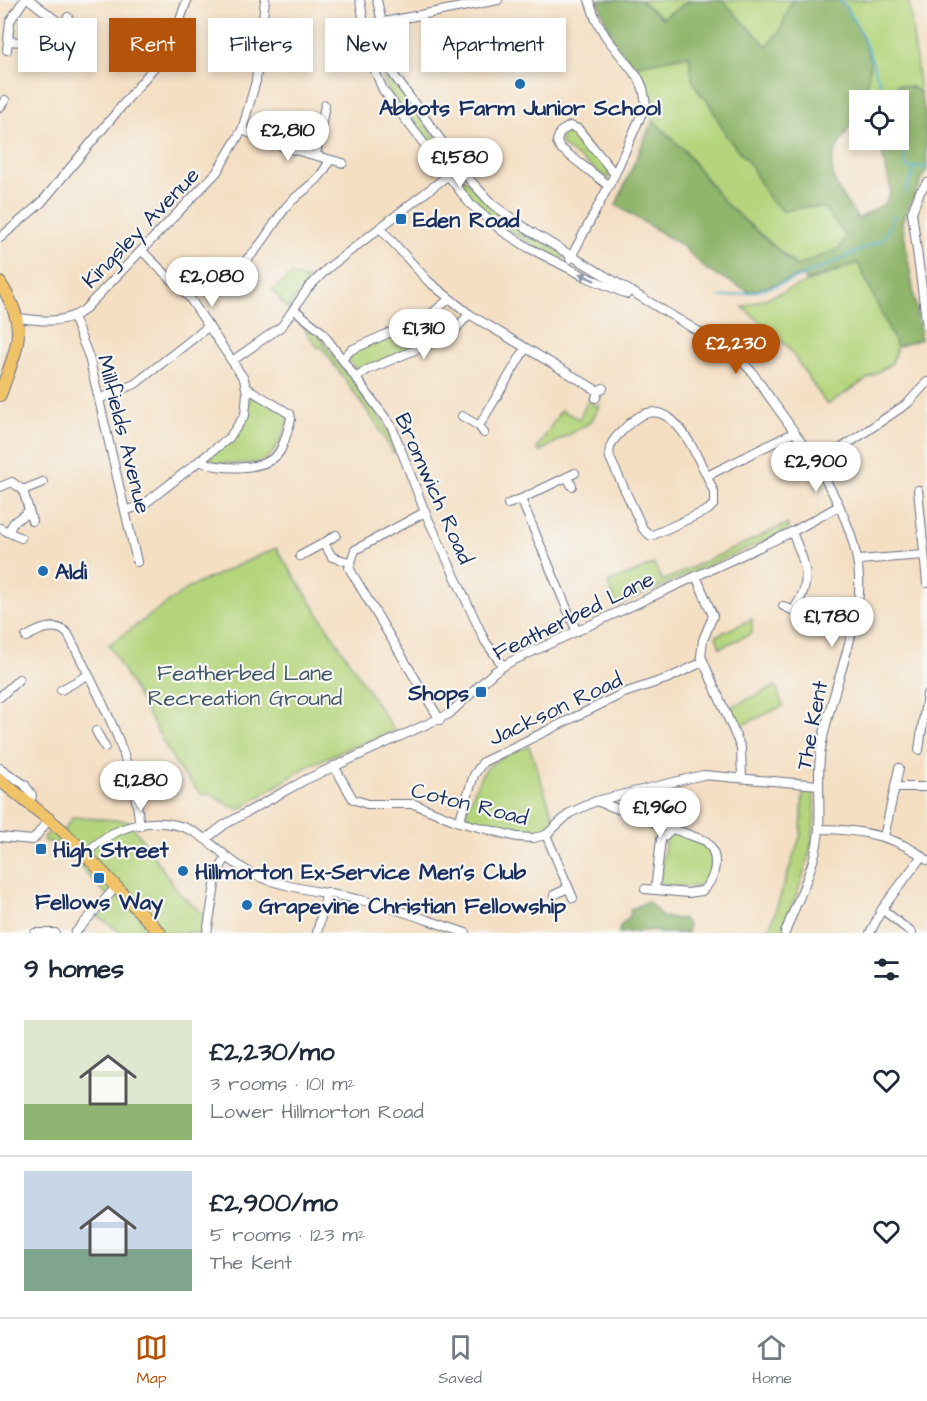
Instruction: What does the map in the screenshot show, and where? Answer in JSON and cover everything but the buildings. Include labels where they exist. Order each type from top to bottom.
[{"type":"highway","points":[[0,283],[16,308],[19,318],[15,352],[0,394]]},
{"type":"highway","points":[[0,780],[50,818],[160,933]]},
{"type":"street","points":[[18,43],[8,46],[10,21],[24,0]]},
{"type":"street","points":[[30,0],[60,18]]},
{"type":"street","points":[[0,238],[41,203],[170,48],[187,0]]},
{"type":"street","name":"Kingsley Avenue","points":[[19,318],[49,322],[73,317],[91,304],[217,172],[242,130],[256,81],[265,0]]},
{"type":"street","points":[[360,0],[362,18]]},
{"type":"street","points":[[377,0],[379,18]]},
{"type":"street","points":[[409,18],[498,0]]},
{"type":"street","points":[[566,267],[643,115],[645,95],[639,79],[601,29],[589,0]]},
{"type":"street","points":[[375,72],[383,90],[447,177],[470,204],[502,231],[529,248],[566,267],[641,299]]},
{"type":"street","points":[[392,72],[460,166],[492,204],[530,231],[641,299]]},
{"type":"street","points":[[316,155],[325,105]]},
{"type":"street","points":[[609,186],[559,147],[557,141],[560,132],[570,126],[578,129],[615,174]]},
{"type":"street","points":[[242,130],[283,147],[343,163]]},
{"type":"street","points":[[252,258],[286,207],[320,179],[329,161]]},
{"type":"street","points":[[232,361],[282,326],[316,278],[460,166]]},
{"type":"street","points":[[927,183],[920,192],[912,212],[927,327]]},
{"type":"street","points":[[380,228],[412,265],[469,314],[599,392]]},
{"type":"street","points":[[142,251],[189,297],[232,361],[247,388],[290,414],[291,419],[280,451],[257,467],[207,464],[199,461]]},
{"type":"street","points":[[342,359],[351,350],[431,314],[449,299]]},
{"type":"street","name":"The Kent","points":[[641,299],[733,352],[752,372],[840,506],[854,540],[858,560],[858,602],[824,733],[817,771],[819,829],[817,847],[785,933]]},
{"type":"street","name":"Bromwich Road","points":[[294,310],[322,332],[392,427],[425,512],[485,642],[503,666]]},
{"type":"street","points":[[356,378],[367,370],[451,335],[469,314]]},
{"type":"street","name":"Millfields Avenue","points":[[73,317],[89,357],[127,510],[137,562]]},
{"type":"street","points":[[99,399],[135,384],[209,327]]},
{"type":"street","points":[[462,416],[482,429],[525,349]]},
{"type":"street","points":[[815,466],[908,403],[927,382]]},
{"type":"street","points":[[127,510],[143,505],[229,438],[241,425],[245,415],[247,388]]},
{"type":"street","points":[[648,412],[656,412],[680,426],[707,476],[714,492],[714,504],[708,510],[651,536],[643,530],[610,458],[610,447],[634,418],[648,412]]},
{"type":"street","points":[[707,476],[794,433]]},
{"type":"street","points":[[508,504],[571,475],[572,486]]},
{"type":"street","points":[[0,487],[12,482],[23,490],[30,517],[14,522],[4,530],[21,538]]},
{"type":"street","points":[[23,490],[43,482]]},
{"type":"street","points":[[918,490],[927,583]]},
{"type":"street","points":[[521,499],[576,630]]},
{"type":"street","name":"Featherbed Lane","points":[[206,839],[224,825],[334,766],[440,720],[458,708],[503,666],[576,630],[792,532],[840,506]]},
{"type":"street","points":[[425,512],[366,542],[351,555],[349,562],[351,575],[440,720]]},
{"type":"street","points":[[783,606],[798,612],[807,581],[805,566],[792,532]]},
{"type":"street","points":[[300,556],[336,535]]},
{"type":"street","points":[[324,543],[332,557],[349,562]]},
{"type":"street","points":[[858,560],[924,555]]},
{"type":"street","points":[[696,576],[713,616],[703,640],[701,656],[741,748],[742,778]]},
{"type":"street","points":[[26,637],[43,628],[63,628],[68,633],[116,732],[137,796],[140,826]]},
{"type":"street","name":"Jackson Road","points":[[459,822],[474,775],[483,762],[624,693],[669,678],[703,662]]},
{"type":"street","points":[[61,690],[88,675]]},
{"type":"street","points":[[2,691],[20,679]]},
{"type":"street","points":[[919,750],[927,694]]},
{"type":"street","points":[[96,731],[104,743],[116,732]]},
{"type":"street","name":"Coton Road","points":[[334,766],[353,799],[368,804],[414,804],[459,822],[517,837],[533,838],[546,835],[570,813],[596,801],[703,775],[818,785]]},
{"type":"street","points":[[0,768],[25,785],[32,795],[30,803]]},
{"type":"street","points":[[884,837],[899,768]]},
{"type":"street","points":[[896,787],[927,787]]},
{"type":"street","points":[[596,801],[706,841],[713,849],[716,860],[711,880],[702,891],[688,893],[645,889]]},
{"type":"street","points":[[0,837],[33,840],[50,818]]},
{"type":"street","points":[[653,822],[662,839],[655,890]]},
{"type":"street","points":[[85,855],[111,832],[140,826],[168,824],[182,826],[195,831],[226,858],[258,876],[398,910],[466,933]]},
{"type":"street","points":[[662,839],[672,829]]},
{"type":"street","points":[[819,829],[851,830],[884,837],[924,858],[882,909],[870,933]]},
{"type":"street","points":[[546,835],[573,898]]},
{"type":"street","points":[[208,931],[217,873],[226,858]]},
{"type":"street","points":[[75,933],[116,887]]},
{"type":"street","points":[[554,895],[568,888]]},
{"type":"street","points":[[316,933],[327,892]]},
{"type":"street","points":[[882,909],[912,933]]},
{"type":"street","points":[[35,933],[55,933]]},
{"type":"green space","points":[[598,0],[640,0],[662,18],[691,0],[722,0],[767,46],[780,31],[792,0],[840,0],[858,30],[870,62],[865,90],[849,90],[849,128],[836,150],[832,165],[837,187],[858,219],[886,203],[891,190],[881,150],[909,150],[909,90],[894,90],[897,85],[911,87],[920,93],[925,112],[927,169],[902,221],[921,339],[897,347],[858,263],[806,281],[803,275],[750,292],[707,270],[681,245],[616,205],[653,120],[684,151],[725,203],[796,266],[839,249],[846,236],[824,208],[805,207],[783,211],[768,197],[750,164],[727,137],[708,101],[699,92],[692,79],[689,55],[633,66],[612,38]]},
{"type":"green space","points":[[640,0],[691,0],[662,18]]},
{"type":"green space","points":[[722,0],[792,0],[780,31],[767,46]]},
{"type":"green space","points":[[840,0],[909,0],[920,93],[911,87],[898,85],[895,90],[863,90],[870,61],[849,10]]},
{"type":"green space","points":[[689,55],[692,79],[708,101],[727,137],[750,164],[768,197],[783,211],[805,207],[824,208],[846,236],[839,249],[797,266],[725,203],[685,151],[653,120],[648,110],[649,97],[646,83],[633,66]]},
{"type":"green space","points":[[381,72],[389,72],[453,161],[449,167],[390,93]]},
{"type":"green space","points":[[573,129],[611,172],[608,179],[561,145],[562,133]]},
{"type":"green space","points":[[457,174],[463,177],[497,213],[565,255],[565,258],[558,260],[498,223],[468,198],[459,185]]},
{"type":"green space","points":[[858,263],[897,347],[892,363],[827,405],[787,346],[743,307]]},
{"type":"green space","points":[[291,275],[308,280],[287,309],[273,290]]},
{"type":"green space","points":[[450,307],[463,316],[450,333],[359,370],[353,367],[349,360],[351,353],[437,316]]},
{"type":"green space","points":[[298,320],[303,320],[315,331],[383,422],[398,450],[393,453],[377,425],[321,346],[318,348]]},
{"type":"green space","points":[[251,395],[286,412],[289,419],[276,447],[264,460],[255,463],[215,463],[211,460],[211,455],[242,427]]},
{"type":"green space","points":[[590,397],[593,406],[600,405],[591,422],[539,452],[537,449],[561,410],[579,419]]},
{"type":"green space","points":[[787,524],[789,530],[617,606],[608,583],[654,564],[662,581]]},
{"type":"green space","name":"Featherbed Lane Recreation Ground","points":[[276,548],[395,732],[346,749],[308,766],[240,809],[230,806],[210,793],[202,795],[178,768],[109,645],[190,587]]},
{"type":"green space","points":[[752,619],[752,633],[720,648],[716,636]]},
{"type":"green space","points":[[776,686],[783,706],[738,727],[731,707]]},
{"type":"green space","points":[[529,746],[556,822],[547,830],[536,834],[519,834],[469,818],[466,812],[481,776],[487,768],[502,757]]},
{"type":"green space","points":[[803,790],[813,792],[815,809],[807,864],[780,933],[768,933],[801,834]]},
{"type":"green space","points":[[73,817],[129,821],[180,894],[205,916],[205,933],[121,933],[98,916],[111,899],[63,850],[63,845],[44,841],[43,838],[51,831],[60,835]]},
{"type":"green space","points":[[673,832],[706,843],[714,856],[710,878],[703,887],[663,886],[659,883],[666,838]]},
{"type":"green space","points":[[649,902],[662,917],[683,919],[688,925],[687,933],[659,933],[654,930],[619,933],[620,926],[631,915],[630,910]]},
{"type":"waterway","points":[[839,0],[848,10],[861,34],[882,90]]},
{"type":"waterway","points":[[904,150],[908,168],[927,167]]},
{"type":"waterway","points":[[905,193],[915,168]]},
{"type":"waterway","points":[[721,297],[784,283],[884,239],[894,216]]},
{"type":"place","name":"Abbots Farm Junior School","points":[[520,84]]},
{"type":"place","name":"Eden Road","points":[[401,219]]},
{"type":"place","name":"Aldi","points":[[43,571]]},
{"type":"place","name":"Shops","points":[[481,692]]},
{"type":"place","name":"High Street","points":[[41,849]]},
{"type":"place","name":"Hillmorton Ex-Service Men's Club","points":[[183,871]]},
{"type":"place","name":"Fellows Way","points":[[99,878]]},
{"type":"place","name":"Grapevine Christian Fellowship","points":[[247,905]]}]
